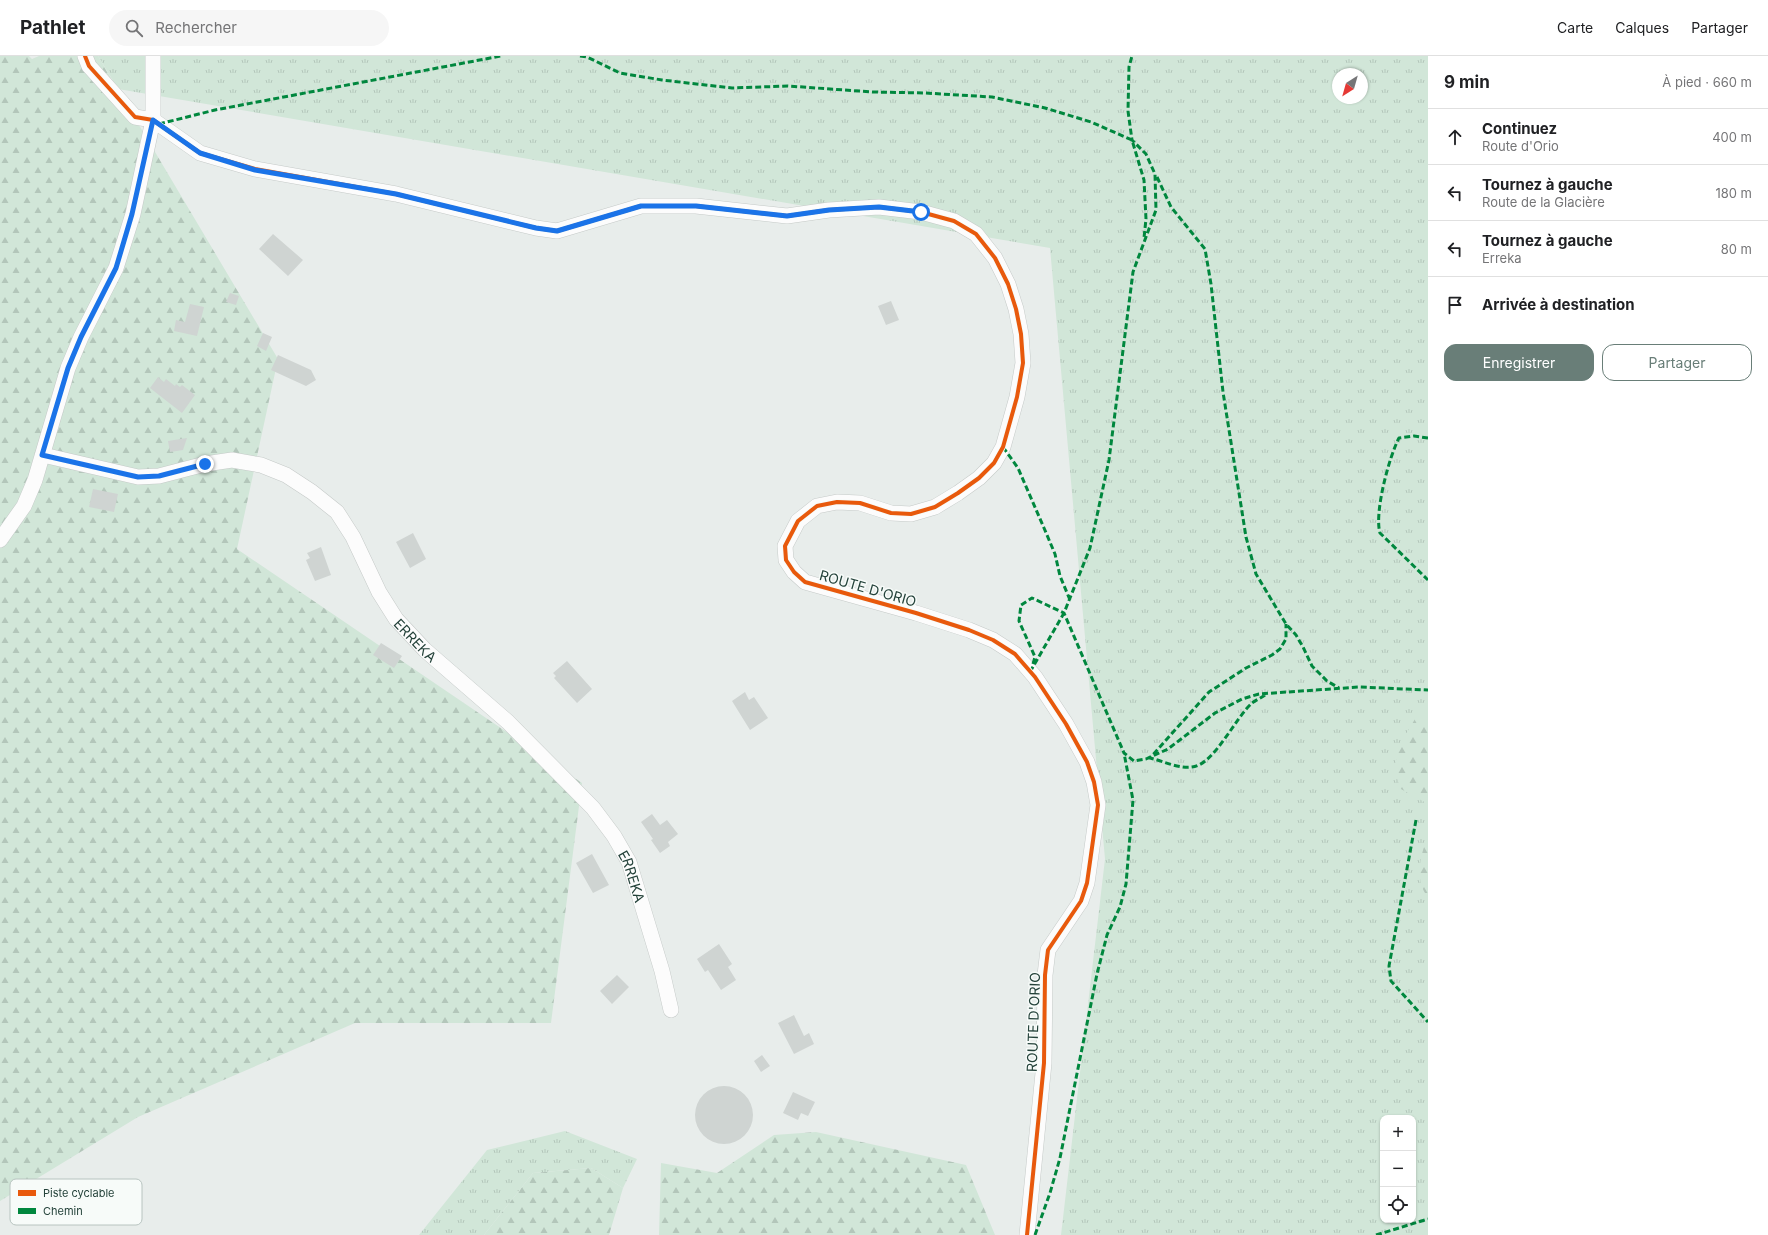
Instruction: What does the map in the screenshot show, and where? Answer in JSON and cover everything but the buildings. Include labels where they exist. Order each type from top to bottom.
[{"type":"street","points":[[85,56],[89,66],[135,117],[153,120]]},
{"type":"street","points":[[0,540],[24,506],[35,480],[68,368],[81,337],[116,268],[132,214],[153,120],[154,56]]},
{"type":"street","name":"ROUTE D'ORIO","points":[[153,120],[200,153],[255,170],[396,194],[536,228],[557,231],[641,206],[696,206],[787,216],[829,210],[879,207],[921,212],[954,221],[976,234],[995,258],[1008,284],[1016,309],[1021,334],[1022,363],[1011,422],[1003,447],[994,463],[979,478],[958,494],[935,507],[911,514],[891,513],[860,503],[837,502],[817,506],[798,521],[785,546],[786,560],[794,572],[805,582],[916,613],[969,630],[993,640],[1015,654],[1035,677],[1066,724],[1087,762],[1094,782],[1098,805],[1088,883],[1081,901],[1048,950],[1045,975],[1044,1063],[1027,1235]]},
{"type":"street","name":"ERREKA","points":[[42,455],[138,477],[159,476],[205,464],[232,460],[261,465],[286,475],[312,492],[337,512],[353,537],[380,592],[396,619],[425,650],[508,722],[593,808],[614,836],[629,862],[662,971],[671,1010]]},
{"type":"green space","points":[[0,56],[29,56],[32,59],[39,56],[98,56],[278,359],[237,549],[582,783],[551,1023],[355,1023],[138,1117],[36,1179],[10,1179],[10,1195],[0,1201]]},
{"type":"green space","points":[[98,56],[1428,56],[1428,1235],[1061,1235],[1105,859],[1050,248],[118,89]]},
{"type":"green space","points":[[1428,715],[1428,804],[1401,789],[1394,770],[1399,746],[1415,719]]},
{"type":"green space","points":[[1428,833],[1428,897],[1423,890],[1420,866]]},
{"type":"green space","points":[[565,1131],[637,1159],[623,1188],[591,1168],[533,1173],[484,1235],[419,1235],[487,1150]]},
{"type":"green space","points":[[816,1132],[966,1165],[995,1235],[659,1235],[661,1163],[717,1173],[774,1135]]},
{"type":"green space","points":[[591,1168],[623,1188],[609,1235],[484,1235],[533,1173]]},
{"type":"marked path","points":[[159,124],[215,110],[501,56]]},
{"type":"marked path","points":[[580,56],[587,57],[620,73],[662,80],[732,88],[788,86],[873,92],[992,97],[1045,108],[1091,122],[1132,140],[1144,180],[1146,219],[1144,238]]},
{"type":"marked path","points":[[1030,672],[1064,613],[1090,548],[1109,460],[1133,272],[1156,210],[1155,174],[1146,154],[1132,140],[1128,111],[1129,67],[1132,56]]},
{"type":"marked path","points":[[1157,177],[1171,207],[1205,249],[1211,284],[1223,392],[1246,537],[1256,574],[1286,624],[1296,635],[1312,666],[1327,681],[1339,688]]},
{"type":"marked path","points":[[1428,438],[1414,436],[1399,438],[1387,471],[1379,512],[1380,533],[1428,580]]},
{"type":"marked path","points":[[1003,447],[1018,468],[1055,554],[1060,576],[1070,600]]},
{"type":"marked path","points":[[1033,664],[1035,657],[1019,621],[1021,605],[1032,598],[1064,613],[1124,753],[1134,761],[1146,759],[1168,749],[1215,713],[1242,699],[1259,694],[1359,687],[1428,690]]},
{"type":"marked path","points":[[1265,695],[1252,703],[1245,710],[1216,750],[1200,764],[1192,767],[1182,767],[1150,758],[1209,692],[1246,668],[1272,655],[1280,649],[1286,639],[1286,624]]},
{"type":"marked path","points":[[1035,1235],[1050,1193],[1060,1158],[1097,974],[1107,935],[1120,907],[1126,884],[1133,800],[1124,753]]},
{"type":"marked path","points":[[1416,820],[1389,966],[1391,981],[1428,1022]]},
{"type":"marked path","points":[[1376,1235],[1428,1219]]},
{"type":"cycle path","points":[[85,56],[89,66],[135,117],[153,120],[200,153],[255,169],[396,194],[536,228],[557,231],[641,206],[696,206],[787,216],[829,210],[879,207],[921,212],[954,221],[976,234],[995,258],[1008,284],[1016,309],[1021,334],[1023,363],[1017,397],[1003,447],[994,463],[979,478],[958,493],[935,507],[911,514],[891,513],[860,503],[837,502],[817,506],[798,521],[785,546],[786,560],[794,572],[805,582],[916,613],[969,630],[993,640],[1015,654],[1035,677],[1066,724],[1087,762],[1094,782],[1098,805],[1087,883],[1081,901],[1048,950],[1045,975],[1044,1063],[1027,1235]]},
{"type":"route","points":[[205,464],[159,476],[138,477],[42,455],[68,368],[81,337],[116,268],[132,214],[153,120],[200,153],[255,170],[396,194],[536,228],[557,231],[641,206],[696,206],[787,216],[829,210],[879,207],[921,212]]}]
